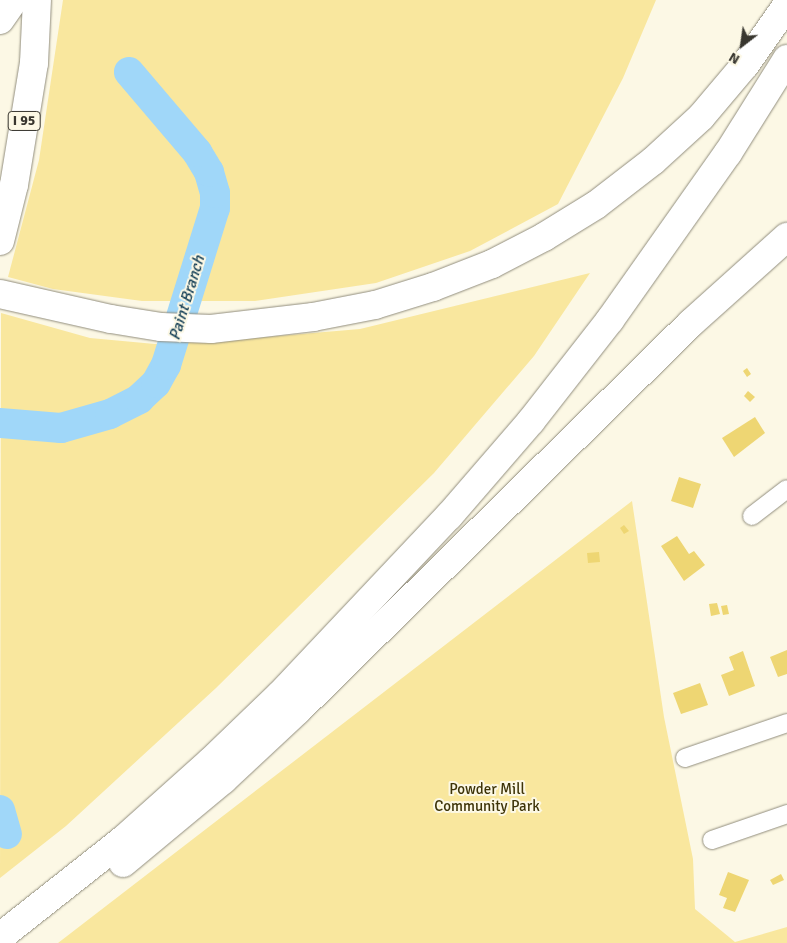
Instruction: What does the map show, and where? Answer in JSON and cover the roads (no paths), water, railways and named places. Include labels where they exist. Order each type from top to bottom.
[{"type":"highway","points":[[0,20],[14,0]]},
{"type":"highway","name":"I 95","points":[[0,241],[14,185],[34,63],[37,0]]},
{"type":"highway","points":[[0,294],[111,319],[161,327],[211,329],[263,324],[376,305],[434,287],[492,264],[544,237],[603,199],[653,161],[701,117],[745,64],[787,5]]},
{"type":"highway","points":[[0,937],[123,840],[210,762],[281,694],[449,516],[531,421],[610,320],[728,153],[787,59]]},
{"type":"highway","points":[[18,943],[134,855],[223,780],[380,631],[690,323],[787,237]]},
{"type":"street","points":[[752,516],[787,489]]},
{"type":"street","points":[[685,758],[787,723]]},
{"type":"street","points":[[712,840],[787,814]]},
{"type":"waterway","name":"Paint Branch","points":[[0,423],[61,428],[110,414],[139,399],[156,383],[166,365],[215,208],[215,193],[209,172],[197,152],[129,72]]},
{"type":"waterway","name":"Paint Branch","points":[[0,810],[7,834]]},
{"type":"park label","name":"Powder Mill Community Park","points":[[487,798]]}]
